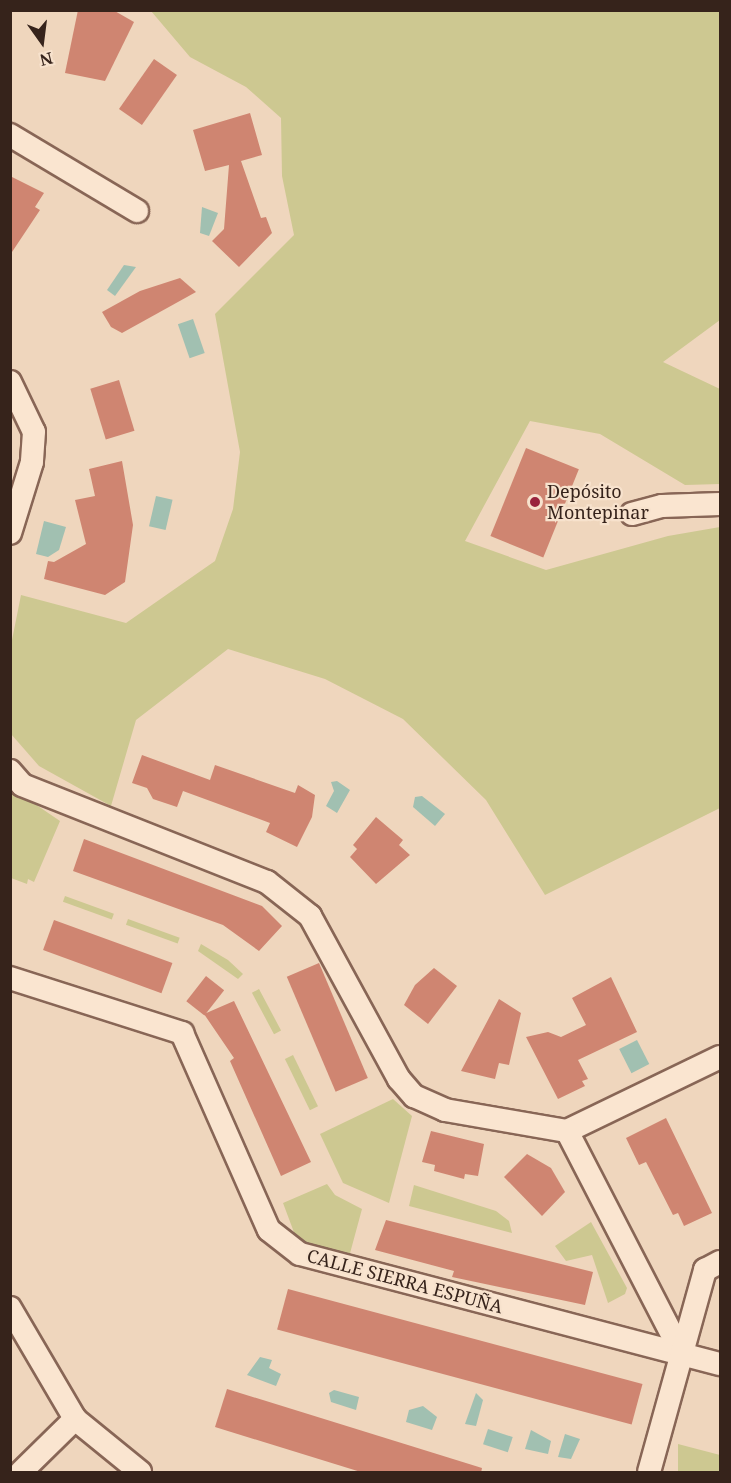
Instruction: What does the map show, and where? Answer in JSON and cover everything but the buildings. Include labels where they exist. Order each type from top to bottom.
[{"type":"street","points":[[10,135],[137,211]]},
{"type":"street","points":[[10,382],[34,432],[32,462],[10,533]]},
{"type":"street","points":[[632,514],[662,506],[720,504]]},
{"type":"street","points":[[10,771],[22,785],[267,882],[310,916],[399,1079],[414,1096],[444,1110],[567,1131],[720,1057]]},
{"type":"street","name":"CALLE SIERRA ESPUÑA","points":[[10,978],[182,1034],[269,1230],[300,1254],[720,1364]]},
{"type":"street","points":[[567,1131],[682,1354]]},
{"type":"street","points":[[649,1473],[705,1270],[720,1262]]},
{"type":"street","points":[[10,1308],[75,1419],[140,1473]]},
{"type":"street","points":[[21,1473],[75,1419]]},
{"type":"shaded area","points":[[151,11],[720,11],[720,320],[663,362],[720,389],[720,484],[685,485],[600,434],[530,421],[465,541],[546,570],[668,536],[720,527],[720,808],[545,895],[486,800],[403,719],[325,679],[228,649],[136,720],[111,806],[39,766],[11,734],[11,645],[21,595],[126,623],[215,561],[233,509],[240,452],[215,314],[294,235],[282,176],[281,118],[246,87],[190,57]]},
{"type":"shaded area","points":[[202,207],[218,213],[209,236],[200,233]]},
{"type":"shaded area","points":[[124,265],[136,267],[115,296],[107,290]]},
{"type":"shaded area","points":[[193,319],[205,353],[190,358],[178,324]]},
{"type":"shaded area","points":[[156,496],[173,500],[166,530],[149,526]]},
{"type":"shaded area","points":[[44,521],[66,527],[59,550],[48,557],[36,554]]},
{"type":"shaded area","points":[[337,781],[350,790],[337,813],[326,806],[334,791],[331,782]]},
{"type":"shaded area","points":[[10,787],[60,821],[34,882],[28,879],[27,884],[11,878]]},
{"type":"shaded area","points":[[422,796],[445,814],[435,826],[413,807],[415,797]]},
{"type":"shaded area","points":[[65,896],[114,914],[112,919],[63,902]]},
{"type":"shaded area","points":[[128,919],[180,938],[178,943],[126,925]]},
{"type":"shaded area","points":[[201,944],[228,960],[243,974],[238,979],[198,951]]},
{"type":"shaded area","points":[[259,989],[281,1030],[274,1034],[252,993]]},
{"type":"shaded area","points":[[637,1040],[649,1064],[631,1073],[619,1049]]},
{"type":"shaded area","points":[[293,1055],[318,1106],[310,1110],[285,1059]]},
{"type":"shaded area","points":[[393,1099],[412,1116],[389,1203],[343,1183],[320,1134]]},
{"type":"shaded area","points":[[327,1184],[335,1195],[362,1209],[349,1257],[316,1250],[295,1235],[283,1203]]},
{"type":"shaded area","points":[[414,1185],[496,1211],[509,1221],[512,1233],[409,1206]]},
{"type":"shaded area","points":[[591,1222],[627,1288],[625,1294],[608,1303],[592,1255],[566,1261],[555,1246]]},
{"type":"shaded area","points":[[260,1357],[272,1360],[269,1368],[281,1374],[276,1386],[247,1375]]},
{"type":"shaded area","points":[[334,1390],[359,1397],[356,1410],[331,1402],[329,1393]]},
{"type":"shaded area","points":[[476,1393],[483,1400],[476,1426],[465,1424]]},
{"type":"shaded area","points":[[423,1406],[437,1417],[432,1430],[406,1422],[409,1410]]},
{"type":"shaded area","points":[[488,1429],[513,1437],[508,1452],[483,1444]]},
{"type":"shaded area","points":[[531,1430],[551,1441],[548,1454],[525,1449]]},
{"type":"shaded area","points":[[565,1434],[580,1439],[571,1459],[558,1457]]},
{"type":"shaded area","points":[[678,1444],[720,1455],[720,1472],[678,1472]]},
{"type":"place","name":"Depósito Montepinar","points":[[535,502]]}]
